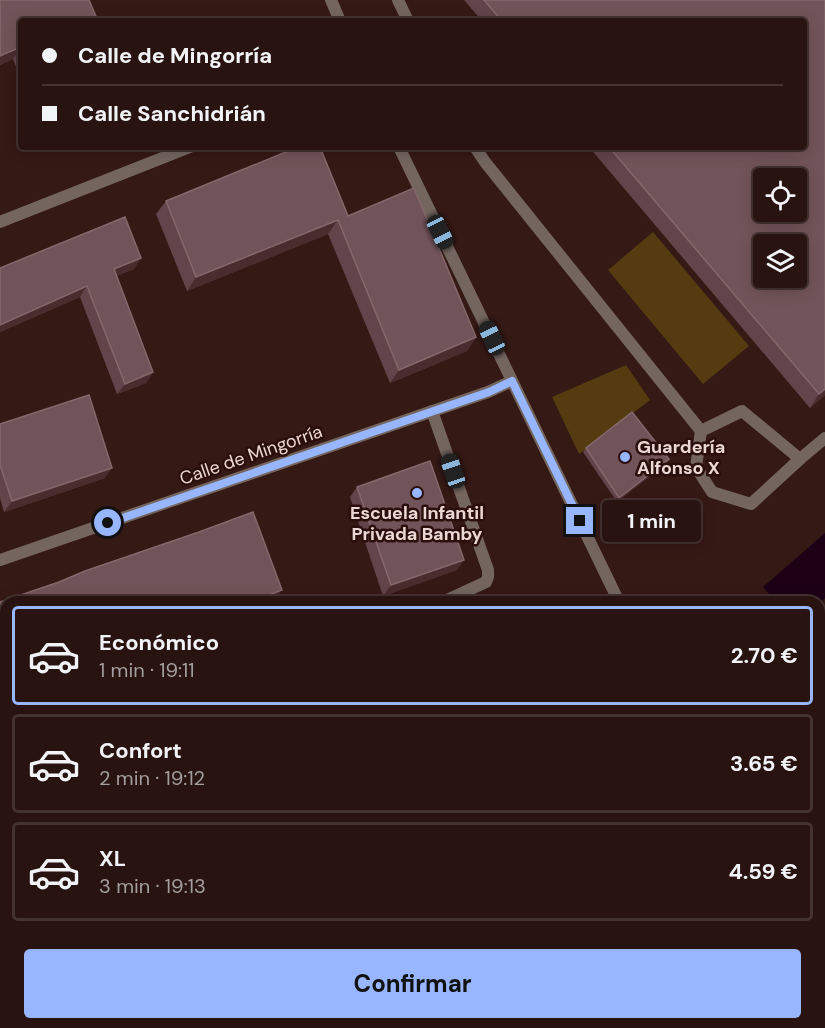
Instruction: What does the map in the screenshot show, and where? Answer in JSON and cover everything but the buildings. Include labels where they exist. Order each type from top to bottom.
[{"type":"street","points":[[331,0],[339,18]]},
{"type":"street","points":[[398,0],[407,18]]},
{"type":"street","points":[[0,222],[182,150]]},
{"type":"street","points":[[400,150],[617,596]]},
{"type":"street","points":[[477,150],[701,431],[696,466],[712,492],[751,504],[825,438]]},
{"type":"street","name":"Calle de Mingorría","points":[[0,560],[489,392],[512,381]]},
{"type":"street","points":[[432,411],[488,570],[486,582],[456,596]]},
{"type":"street","points":[[701,431],[742,411],[800,459]]},
{"type":"shaded area","points":[[653,232],[749,346],[703,384],[608,270]]},
{"type":"shaded area","points":[[626,365],[650,400],[579,454],[552,397]]},
{"type":"shaded area","points":[[825,533],[825,596],[771,596],[763,587]]},
{"type":"place","name":"Guardería Alfonso X","points":[[625,457]]},
{"type":"place","name":"Escuela Infantil Privada Bamby","points":[[417,493]]},
{"type":"route","points":[[108,523],[489,392],[512,381],[580,521]]}]
